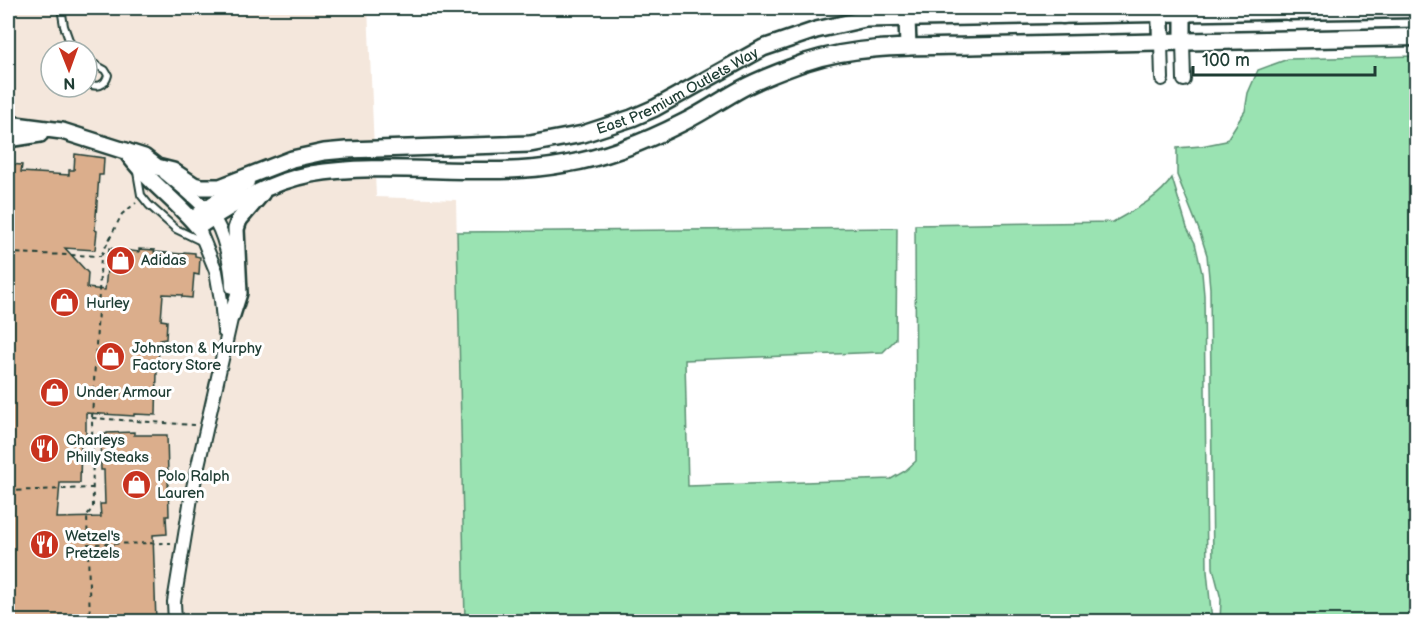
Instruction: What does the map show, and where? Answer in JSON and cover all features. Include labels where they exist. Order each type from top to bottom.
[{"type":"main road","points":[[1063,15],[1079,8]]},
{"type":"main road","points":[[1285,9],[1416,9]]},
{"type":"main road","points":[[1160,10],[1161,42],[1416,37]]},
{"type":"street","name":"East Premium Outlets Way","points":[[194,223],[268,167],[307,155],[346,150],[530,144],[583,134],[655,108],[777,42],[865,19],[1063,15],[1160,10],[1285,9]]},
{"type":"street","points":[[1183,10],[1184,80]]},
{"type":"street","points":[[907,18],[908,47]]},
{"type":"street","name":"East Premium Outlets Way","points":[[209,213],[267,187],[310,174],[356,170],[503,170],[566,164],[617,151],[667,131],[743,88],[806,62],[840,54],[908,47],[1161,42]]},
{"type":"street","points":[[1161,42],[1162,79]]},
{"type":"street","points":[[655,108],[667,131]]},
{"type":"street","points":[[8,124],[62,131],[144,157],[179,185],[209,213],[225,244],[232,278],[232,315]]},
{"type":"street","points":[[8,139],[62,131]]},
{"type":"street","points":[[126,151],[136,165],[194,223],[206,244],[220,290],[224,344]]},
{"type":"street","points":[[157,167],[173,171],[194,185],[210,188],[235,182],[268,167]]},
{"type":"street","points":[[175,621],[174,602],[194,480],[224,344],[239,293],[236,229],[239,220],[267,187]]},
{"type":"lane","points":[[61,8],[68,39]]},
{"type":"lane","points":[[99,67],[108,75],[106,81],[99,86]]},
{"type":"lane","points":[[136,165],[141,195],[149,205],[176,229],[206,244]]},
{"type":"path","points":[[90,621],[87,515],[93,508],[92,418],[100,256],[122,214],[143,198]]},
{"type":"path","points":[[8,253],[100,256]]},
{"type":"path","points":[[92,418],[206,426]]},
{"type":"path","points":[[8,491],[92,488]]},
{"type":"path","points":[[87,544],[183,542]]},
{"type":"shaded area","points":[[8,8],[368,8],[376,197],[456,200],[465,621],[8,621]]},
{"type":"green space","points":[[1416,56],[1416,621],[1220,621],[1221,599],[1213,568],[1210,288],[1207,255],[1177,175],[1177,148],[1226,141],[1245,111],[1248,93],[1258,70],[1288,59]]},
{"type":"green space","points":[[1172,178],[1187,228],[1195,243],[1204,295],[1207,571],[1212,621],[465,621],[457,232],[897,228],[896,339],[883,352],[685,360],[688,486],[891,479],[916,461],[915,225],[1113,222],[1153,198]]},
{"type":"building","points":[[75,154],[104,158],[103,175],[99,175],[95,250],[65,248],[88,273],[87,288],[105,290],[109,248],[139,252],[139,249],[155,250],[154,252],[195,253],[195,256],[200,257],[199,275],[194,274],[192,298],[163,294],[161,320],[167,321],[166,339],[160,340],[156,415],[86,413],[86,438],[81,438],[80,483],[60,483],[57,518],[101,517],[100,504],[105,504],[100,434],[134,432],[134,435],[167,435],[169,516],[166,516],[167,534],[153,535],[156,621],[8,621],[8,164],[22,165],[21,172],[69,175],[69,170],[74,170]]},
{"type":"place","name":"Adidas","points":[[120,260]]},
{"type":"place","name":"Hurley","points":[[65,303]]},
{"type":"place","name":"Johnston & Murphy Factory Store","points":[[111,357]]},
{"type":"place","name":"Under Armour","points":[[55,392]]},
{"type":"place","name":"Charleys Philly Steaks","points":[[45,449]]},
{"type":"place","name":"Polo Ralph Lauren","points":[[136,485]]},
{"type":"place","name":"Wetzel's Pretzels","points":[[44,545]]}]
